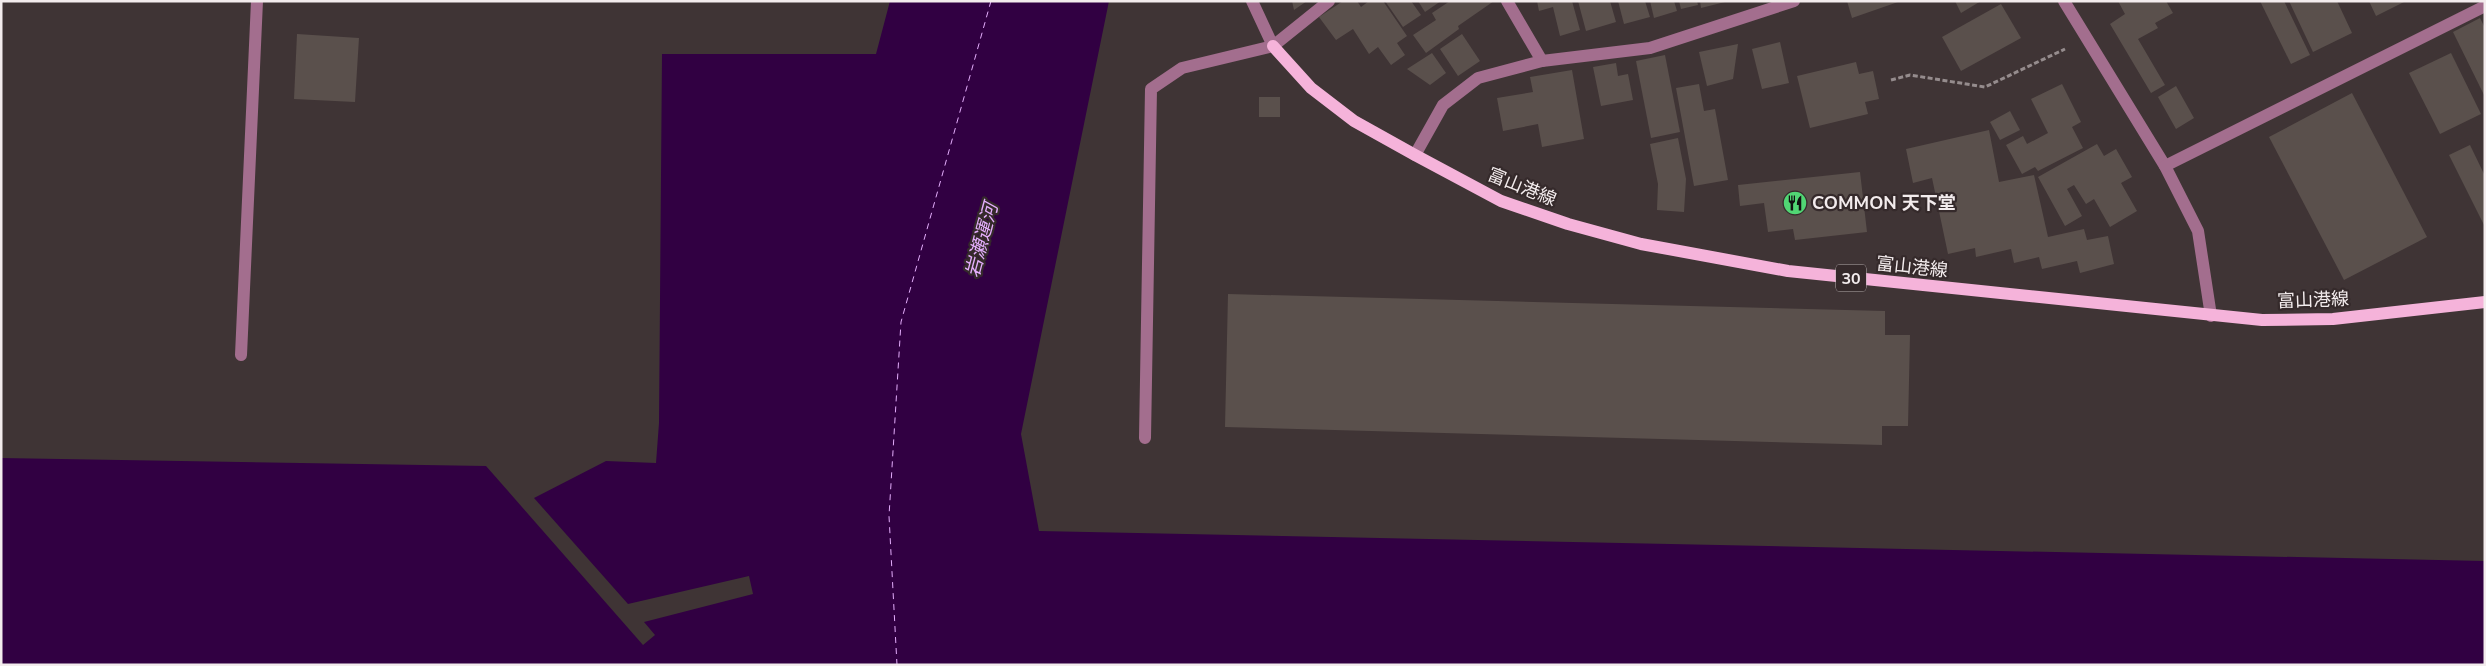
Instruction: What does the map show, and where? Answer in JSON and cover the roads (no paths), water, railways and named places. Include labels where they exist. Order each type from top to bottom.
[{"type":"main road","name":"富山港線","points":[[1273,46],[1311,88],[1354,121],[1415,155],[1502,201],[1568,224],[1641,244],[1788,271],[2262,320],[2333,319],[2485,302]]},
{"type":"street","points":[[241,355],[258,1]]},
{"type":"street","points":[[1252,1],[1273,46]]},
{"type":"street","points":[[1145,438],[1151,90],[1182,68],[1273,46],[1329,1]]},
{"type":"street","points":[[1507,1],[1542,60]]},
{"type":"street","points":[[2064,1],[2165,166],[2198,231],[2211,316]]},
{"type":"street","points":[[1415,155],[1443,104],[1478,78],[1542,60],[1650,48],[1792,2]]},
{"type":"street","points":[[2165,166],[2485,6]]},
{"type":"water","name":"岩瀬運河","points":[[890,1],[1109,1],[1021,434],[1039,531],[2485,561],[2485,665],[1,665],[1,458],[486,466],[643,645],[655,635],[644,622],[753,594],[749,576],[628,604],[534,498],[606,461],[656,463],[659,423],[662,54],[876,54]]},
{"type":"place","name":"COMMON 天下堂","points":[[1795,203]]}]
